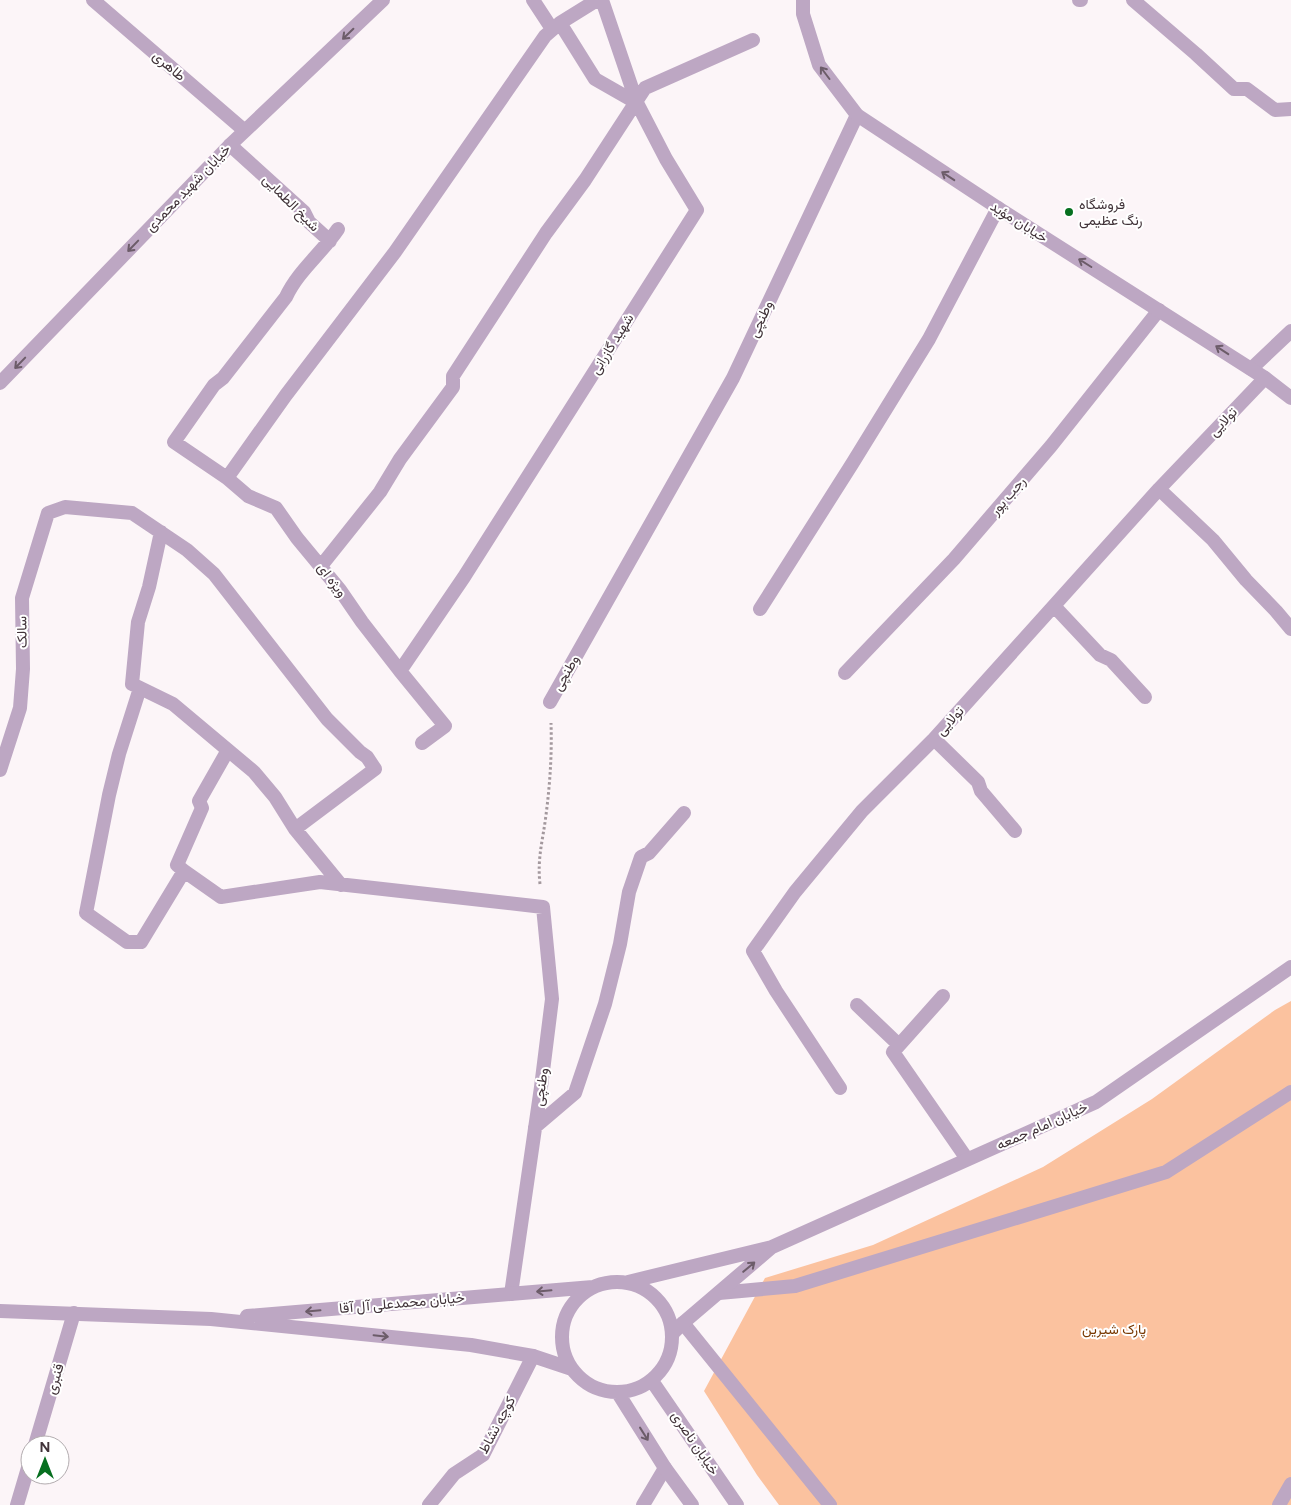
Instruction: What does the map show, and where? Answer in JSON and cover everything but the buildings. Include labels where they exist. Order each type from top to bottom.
[{"type":"street","name":"طاهری","points":[[93,0],[246,131]]},
{"type":"street","name":"خیابان شهید محمدی","points":[[0,383],[230,145],[383,0]]},
{"type":"street","points":[[533,0],[556,26],[595,79],[637,103]]},
{"type":"street","points":[[227,478],[286,395],[401,244],[516,77],[556,26],[597,0]]},
{"type":"street","name":"شهید گازرانی","points":[[400,671],[464,578],[697,210],[666,159],[637,103],[602,0]]},
{"type":"street","name":"خیابان مؤید","points":[[803,0],[803,14],[819,64],[857,115],[998,208],[1265,378],[1291,398]]},
{"type":"street","points":[[1133,0],[1234,89],[1246,89],[1275,110],[1291,109]]},
{"type":"street","points":[[321,566],[380,492],[400,459],[453,387],[453,376],[546,233],[585,180],[645,88],[753,40]]},
{"type":"street","name":"وطنچی","points":[[550,702],[734,378],[857,115]]},
{"type":"street","name":"شیخ الطمایی","points":[[174,442],[214,385],[223,378],[286,298],[291,286],[334,235],[309,222],[304,212],[230,145]]},
{"type":"street","points":[[760,609],[929,339],[998,208]]},
{"type":"street","name":"رجب پور","points":[[845,673],[954,558],[1051,446],[1159,310]]},
{"type":"street","points":[[1251,369],[1291,331]]},
{"type":"street","name":"تولایی","points":[[840,1088],[753,951],[796,892],[862,811],[934,739],[1159,489],[1265,378]]},
{"type":"street","name":"ویژه ای","points":[[174,442],[227,478],[248,496],[276,508],[400,671],[445,726],[422,743]]},
{"type":"street","points":[[1159,489],[1213,540],[1246,580],[1291,629]]},
{"type":"street","name":"سالک","points":[[0,770],[20,708],[23,668],[22,598],[48,514],[65,507],[132,514],[161,532]]},
{"type":"street","points":[[295,829],[375,769],[366,757],[327,719],[214,574],[187,550],[161,532],[150,587],[138,622],[132,684],[173,704],[254,772],[275,796],[279,806],[295,829],[341,884]]},
{"type":"street","points":[[1054,606],[1100,655],[1112,660],[1145,697]]},
{"type":"street","points":[[140,688],[119,754],[111,787],[86,913],[126,942],[141,942],[184,871]]},
{"type":"street","points":[[934,739],[978,782],[981,791],[1016,831]]},
{"type":"street","points":[[228,750],[199,801],[202,808],[177,865],[221,897],[320,882],[543,907]]},
{"type":"street","points":[[535,1127],[575,1093],[605,1004],[620,944],[629,892],[641,857],[648,853],[684,813]]},
{"type":"street","name":"وطنچی","points":[[511,1294],[552,999],[543,907]]},
{"type":"street","name":"خیابان امام جمعه","points":[[627,1282],[772,1248],[1096,1102],[1291,967]]},
{"type":"street","points":[[943,996],[893,1052],[968,1159]]},
{"type":"street","points":[[857,1005],[899,1045]]},
{"type":"street","points":[[719,1292],[795,1286],[1166,1172],[1291,1092]]},
{"type":"street","name":"خیابان امام جمعه","points":[[673,1334],[683,1323],[772,1248]]},
{"type":"street","points":[[610,1282],[627,1282],[645,1288],[659,1300],[669,1315],[673,1334],[672,1351],[664,1368],[652,1380],[636,1389],[618,1393],[600,1390],[584,1382],[572,1369],[564,1351],[562,1332],[566,1314],[577,1298],[593,1287],[610,1282]]},
{"type":"street","name":"خیابان محمدعلی آل آقا","points":[[211,1319],[593,1287]]},
{"type":"street","name":"خیابان محمدعلی آل آقا","points":[[0,1310],[211,1319],[471,1345],[533,1356],[572,1369]]},
{"type":"street","name":"قنبری","points":[[38,1435],[74,1313]]},
{"type":"street","points":[[683,1323],[830,1505]]},
{"type":"street","name":"کوچه نشاط","points":[[429,1505],[454,1474],[483,1455],[533,1356]]},
{"type":"street","name":"خیابان ناصری","points":[[652,1380],[737,1505]]},
{"type":"street","points":[[618,1393],[665,1468],[692,1505]]},
{"type":"street","points":[[643,1505],[665,1468]]},
{"type":"street","points":[[1279,1505],[1291,1484]]},
{"type":"street","points":[[17,1505],[23,1485]]},
{"type":"path","name":"وطنچی","points":[[543,907],[538,866],[546,817],[552,759],[550,702]]},
{"type":"green space","name":"پارک شیرین","points":[[1291,1001],[1291,1505],[779,1505],[757,1475],[704,1391],[765,1278],[873,1245],[1043,1167],[1152,1099],[1275,1010]]},
{"type":"place","name":"فروشگاه رنگ عظیمی","points":[[1069,212]]}]
